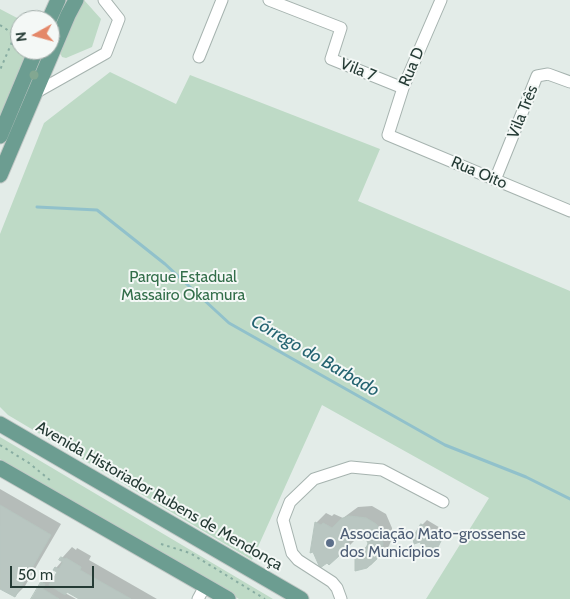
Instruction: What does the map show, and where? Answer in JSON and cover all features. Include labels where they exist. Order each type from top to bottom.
[{"type":"main road","points":[[0,175],[3,157],[35,93],[76,0]]},
{"type":"main road","points":[[0,136],[32,60]]},
{"type":"main road","name":"Avenida Historiador Rubens de Mendonça","points":[[0,424],[301,599]]},
{"type":"main road","points":[[0,468],[201,592],[228,599]]},
{"type":"street","points":[[35,93],[106,53],[119,19],[104,0]]},
{"type":"street","points":[[199,57],[222,0]]},
{"type":"street","name":"Vila 7","points":[[269,0],[341,28],[331,59],[403,88]]},
{"type":"street","name":"Rua D","points":[[388,135],[403,88],[441,0]]},
{"type":"street","name":"Vila Três","points":[[495,180],[538,76],[548,74],[570,82]]},
{"type":"street","name":"Rua Oito","points":[[388,135],[570,211]]},
{"type":"street","points":[[341,599],[337,588],[332,582],[298,560],[292,553],[283,520],[290,502],[314,479],[351,467],[382,470],[443,502]]},
{"type":"path","points":[[0,25],[15,35],[0,70]]},
{"type":"path","points":[[0,446],[30,464],[52,482]]},
{"type":"path","points":[[158,544],[190,553],[265,599]]},
{"type":"green space","points":[[82,0],[84,0],[101,19],[92,47],[66,58],[62,57],[60,53]]},
{"type":"green space","points":[[0,9],[10,14],[10,60],[26,60],[0,119]]},
{"type":"green space","name":"Parque Estadual Massairo Okamura","points":[[110,72],[176,104],[190,75],[380,149],[358,201],[570,291],[570,599],[426,599],[489,498],[322,405],[252,560],[8,415],[0,407],[0,234],[44,123]]},
{"type":"green space","points":[[0,437],[273,599],[239,599],[0,459]]},
{"type":"building","points":[[0,505],[51,535],[15,597],[0,589]]},
{"type":"building","name":"Associação Mato-grossense dos Municípios","points":[[349,516],[366,518],[380,529],[383,544],[379,557],[367,568],[355,571],[355,555],[365,551],[368,543],[362,532],[354,530],[344,535],[348,538],[349,547],[329,565],[327,563],[320,568],[313,552],[310,553],[315,522],[321,525],[323,523],[332,528],[341,519]]},
{"type":"building","points":[[421,524],[443,537],[437,549],[432,553],[430,553],[428,547],[422,546],[420,542],[414,544],[413,538]]},
{"type":"building","points":[[61,557],[81,567],[80,570],[131,599],[79,599],[67,592],[65,595],[49,585],[51,582],[48,580],[52,581],[57,572],[53,570],[55,567],[59,569],[63,562],[59,560]]},
{"type":"building","points":[[41,582],[45,584],[43,589],[59,599],[31,599]]},
{"type":"waterway","name":"Córrego do Barbado","points":[[37,207],[97,210],[165,264],[229,323],[445,445],[526,477],[570,499]]},
{"type":"place","name":"Associação Mato-grossense dos Municípios","points":[[330,543]]}]
